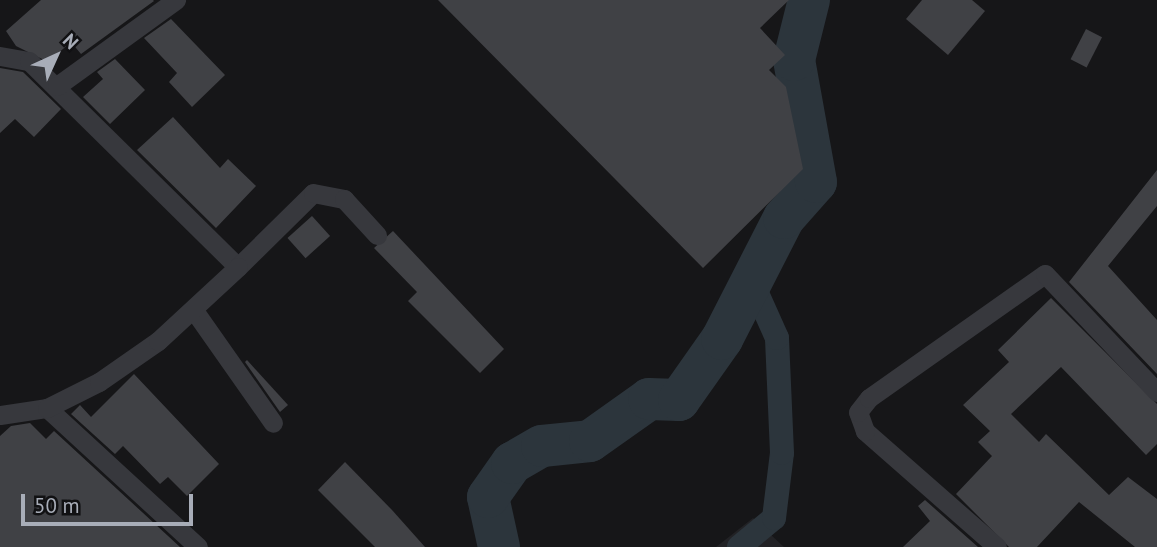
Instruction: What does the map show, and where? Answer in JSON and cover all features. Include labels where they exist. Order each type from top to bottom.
[{"type":"street","points":[[57,86],[176,0]]},
{"type":"street","points":[[0,56],[29,61],[238,267]]},
{"type":"street","points":[[0,415],[47,408],[99,382],[193,309],[313,193],[344,199],[377,235]]},
{"type":"street","points":[[997,547],[865,430],[858,412],[869,398],[1045,274],[1157,392]]},
{"type":"street","points":[[193,309],[273,423]]},
{"type":"street","points":[[47,408],[198,547]]},
{"type":"shaded area","points":[[753,518],[784,547],[716,547]]},
{"type":"building","points":[[41,0],[154,1],[81,54],[71,42],[48,62],[16,46],[6,31]]},
{"type":"building","points":[[438,0],[789,0],[760,28],[785,55],[769,70],[786,87],[803,169],[703,268]]},
{"type":"building","points":[[922,0],[972,0],[985,11],[948,55],[906,19]]},
{"type":"building","points":[[171,19],[225,75],[192,107],[169,82],[177,73],[144,38]]},
{"type":"building","points":[[1086,29],[1102,37],[1087,67],[1071,59]]},
{"type":"building","points":[[115,59],[145,90],[110,124],[83,97],[103,79],[97,72]]},
{"type":"building","points":[[0,68],[23,72],[61,109],[34,137],[15,119],[0,133]]},
{"type":"building","points":[[173,117],[220,168],[228,159],[256,186],[216,228],[137,150]]},
{"type":"building","points":[[1157,170],[1157,206],[1108,266],[1157,320],[1157,374],[1069,282]]},
{"type":"building","points":[[312,216],[330,236],[306,258],[287,238]]},
{"type":"building","points":[[393,231],[504,349],[480,373],[408,301],[417,292],[374,248]]},
{"type":"building","points":[[1051,298],[1157,404],[1157,444],[1146,455],[1061,367],[1011,414],[1039,442],[1046,434],[1109,495],[1128,477],[1157,499],[1157,547],[1135,547],[1079,502],[1037,547],[1009,547],[956,494],[992,456],[978,442],[990,431],[963,405],[1009,362],[998,350]]},
{"type":"building","points":[[247,360],[288,405],[280,412],[245,362]]},
{"type":"building","points":[[134,374],[219,464],[187,496],[168,477],[160,484],[123,446],[115,454],[71,414],[80,405],[91,417]]},
{"type":"building","points":[[30,423],[46,439],[54,431],[180,547],[0,547],[0,436],[11,426]]},
{"type":"building","points":[[345,462],[425,547],[375,547],[318,490]]},
{"type":"building","points":[[925,500],[978,547],[903,547],[930,521],[918,506]]},
{"type":"waterway","points":[[499,547],[488,497],[512,463],[542,446],[590,441],[649,399],[679,400],[722,339],[784,218],[816,182],[794,60],[809,0]]},
{"type":"waterway","points":[[739,547],[774,518],[782,453],[777,338],[751,280]]}]
